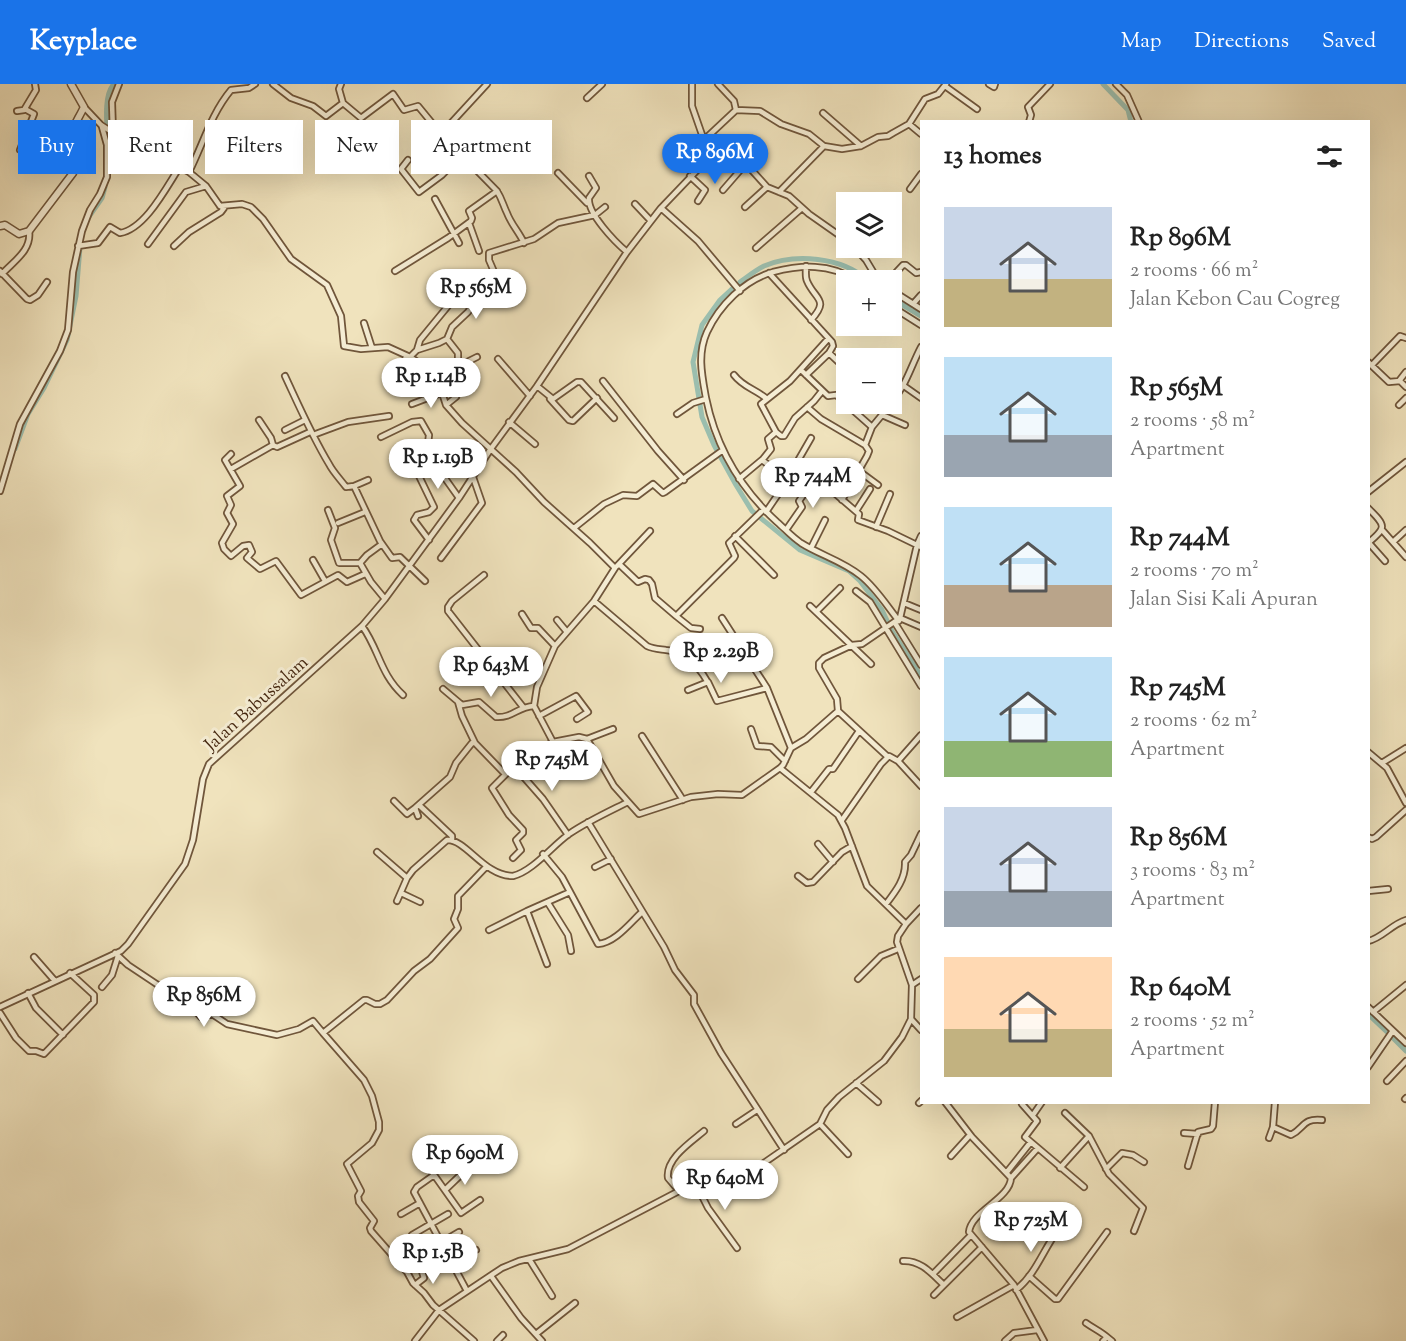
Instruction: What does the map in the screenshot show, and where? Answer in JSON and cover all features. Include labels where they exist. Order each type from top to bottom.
[{"type":"street","points":[[16,111],[25,109],[36,90],[35,84]]},
{"type":"street","points":[[71,84],[84,106],[108,130]]},
{"type":"street","points":[[112,120],[112,102],[119,84]]},
{"type":"street","points":[[193,163],[215,111],[230,87],[249,88],[255,84]]},
{"type":"street","points":[[273,84],[291,98],[314,106],[326,116],[343,103]]},
{"type":"street","points":[[340,84],[343,103],[362,118],[393,94],[404,111],[415,106],[420,107],[430,120]]},
{"type":"street","points":[[454,120],[487,84]]},
{"type":"street","points":[[587,98],[602,84]]},
{"type":"street","points":[[692,84],[692,106],[708,152],[705,162],[727,167],[750,168],[767,187],[789,196],[836,233]]},
{"type":"street","points":[[727,84],[720,86],[734,101],[736,110]]},
{"type":"street","points":[[989,84],[994,87],[995,84]]},
{"type":"street","points":[[1116,84],[1127,95],[1138,120]]},
{"type":"street","points":[[704,140],[736,110],[760,111],[781,124],[809,134],[824,146],[842,148],[861,146],[878,137],[888,136],[909,124],[925,99],[938,94],[946,85],[977,109]]},
{"type":"street","points":[[1030,120],[1028,107],[1047,85]]},
{"type":"street","points":[[78,120],[84,106]]},
{"type":"street","points":[[25,109],[34,114],[32,120]]},
{"type":"street","points":[[823,113],[861,146]]},
{"type":"street","points":[[909,124],[920,133]]},
{"type":"street","points":[[0,491],[20,424],[64,340],[70,320],[72,285],[87,217],[108,174],[107,144],[103,126]]},
{"type":"street","points":[[779,192],[824,146]]},
{"type":"street","points":[[408,160],[401,169],[419,192],[443,174]]},
{"type":"street","name":"Jalan Babussalam","points":[[0,1007],[70,973],[117,955],[128,944],[185,864],[193,840],[203,778],[209,764],[362,626],[410,566],[459,498],[627,252],[661,208],[705,162]]},
{"type":"street","points":[[723,190],[743,166]]},
{"type":"street","points":[[558,173],[589,204],[594,215],[627,252]]},
{"type":"street","points":[[0,226],[5,225],[19,234],[28,231],[72,174]]},
{"type":"street","points":[[81,246],[98,243],[110,227],[120,233],[132,228],[158,202],[176,174]]},
{"type":"street","points":[[174,246],[189,232],[224,208],[220,206],[206,186],[191,174]]},
{"type":"street","points":[[480,174],[503,200],[508,216],[519,231],[524,243]]},
{"type":"street","points":[[910,189],[920,175]]},
{"type":"street","points":[[589,176],[596,188],[589,198],[589,204]]},
{"type":"street","points":[[690,176],[705,190],[698,201]]},
{"type":"street","points":[[148,244],[186,192],[206,186]]},
{"type":"street","points":[[745,207],[767,187]]},
{"type":"street","points":[[395,271],[469,223],[472,218],[469,210],[497,191]]},
{"type":"street","points":[[435,199],[459,243]]},
{"type":"street","points":[[220,206],[247,204],[279,240],[291,259],[327,285],[341,316],[344,346],[388,347],[425,366],[437,377],[446,405],[490,450],[617,566],[638,582],[649,580],[655,598],[691,628],[700,629]]},
{"type":"street","points":[[636,204],[651,221]]},
{"type":"street","points":[[398,370],[417,350],[439,344],[447,339],[452,327],[468,312],[495,274],[489,260],[489,253],[524,243],[558,223],[594,215],[605,207]]},
{"type":"street","points":[[661,208],[698,242],[740,291]]},
{"type":"street","points":[[756,248],[802,208]]},
{"type":"street","points":[[469,223],[479,251]]},
{"type":"street","points":[[28,231],[30,239],[27,248],[1,273],[30,300],[38,295],[47,282]]},
{"type":"street","points":[[898,270],[906,265],[916,273],[920,272]]},
{"type":"street","points":[[806,266],[806,281],[821,304],[820,310],[811,320]]},
{"type":"street","points":[[836,270],[806,266],[769,273],[754,280],[716,313],[705,337],[701,367],[705,399],[722,450],[747,491],[764,511],[801,543],[861,576],[920,663]]},
{"type":"street","points":[[769,273],[833,344],[829,353],[806,375]]},
{"type":"street","points":[[902,296],[920,308]]},
{"type":"street","points":[[913,303],[920,296]]},
{"type":"street","points":[[417,350],[420,340],[448,306]]},
{"type":"street","points":[[902,313],[920,324]]},
{"type":"street","points":[[364,323],[372,348]]},
{"type":"street","points":[[1406,338],[1400,336],[1370,364],[1389,382],[1399,381],[1406,387]]},
{"type":"street","points":[[447,339],[458,353],[461,365]]},
{"type":"street","points":[[822,391],[794,419],[784,436],[776,432],[761,407],[761,404],[801,370],[828,339]]},
{"type":"street","points":[[902,389],[920,348]]},
{"type":"street","points":[[829,353],[836,360]]},
{"type":"street","points":[[437,377],[477,357]]},
{"type":"street","points":[[498,359],[530,396]]},
{"type":"street","points":[[801,370],[828,396],[836,396]]},
{"type":"street","points":[[1399,381],[1406,372]]},
{"type":"street","points":[[734,375],[742,385],[756,390],[767,399]]},
{"type":"street","points":[[285,376],[331,468],[346,487],[368,480]]},
{"type":"street","points":[[603,381],[684,480]]},
{"type":"street","points":[[550,399],[579,382],[614,418]]},
{"type":"street","points":[[537,386],[568,420],[573,421],[597,398]]},
{"type":"street","points":[[904,386],[920,397]]},
{"type":"street","points":[[412,404],[441,393]]},
{"type":"street","points":[[602,404],[614,395]]},
{"type":"street","points":[[446,405],[456,397]]},
{"type":"street","points":[[1399,405],[1406,398]]},
{"type":"street","points":[[677,414],[705,399]]},
{"type":"street","points":[[807,406],[821,419],[865,445],[868,453],[842,500]]},
{"type":"street","points":[[857,414],[872,427]]},
{"type":"street","points":[[865,445],[872,427],[882,415],[905,425]]},
{"type":"street","points":[[231,469],[273,445],[277,447],[348,422],[389,416]]},
{"type":"street","points":[[259,420],[273,445]]},
{"type":"street","points":[[285,430],[305,420]]},
{"type":"street","points":[[381,437],[412,422],[421,421],[429,435],[428,444],[434,458],[443,469],[442,474],[459,498]]},
{"type":"street","points":[[509,422],[535,444]]},
{"type":"street","points":[[739,479],[771,451],[768,439],[776,432]]},
{"type":"street","points":[[676,616],[735,557],[729,543],[764,511],[784,485],[811,438]]},
{"type":"street","points":[[404,445],[434,507],[429,512],[417,515],[414,520],[429,540]]},
{"type":"street","points":[[574,528],[594,509],[622,495],[636,496],[652,484],[665,492],[722,450]]},
{"type":"street","points":[[231,454],[225,460],[240,486],[227,496],[231,506],[227,513],[232,524],[222,543],[226,552],[231,555],[243,546],[249,545],[252,552],[247,558],[248,561],[260,569],[276,561],[301,595],[338,575],[347,582],[365,574]]},
{"type":"street","points":[[762,460],[773,468],[776,472],[776,480],[784,485]]},
{"type":"street","points":[[1370,490],[1406,462]]},
{"type":"street","points":[[794,468],[813,476],[856,511],[859,515],[858,520],[919,546],[904,603],[894,624],[862,644],[852,645],[824,658],[818,664],[837,699],[838,711],[888,757],[891,756],[897,761],[920,785]]},
{"type":"street","points":[[859,471],[878,485]]},
{"type":"street","points":[[786,530],[802,507],[799,501],[813,476]]},
{"type":"street","points":[[441,558],[481,505],[481,496],[473,477]]},
{"type":"street","points":[[354,486],[365,512],[392,558],[400,557],[425,581]]},
{"type":"street","points":[[856,511],[870,489]]},
{"type":"street","points":[[876,527],[890,494]]},
{"type":"street","points":[[328,510],[335,528],[331,540],[339,563],[360,563],[382,544]]},
{"type":"street","points":[[1370,510],[1382,522],[1383,531],[1406,557]]},
{"type":"street","points":[[338,523],[365,512]]},
{"type":"street","points":[[811,548],[825,520]]},
{"type":"street","points":[[1393,542],[1406,530]]},
{"type":"street","points":[[553,742],[534,706],[536,690],[555,645],[594,601],[617,566],[650,531]]},
{"type":"street","points":[[1370,542],[1383,531]]},
{"type":"street","points":[[735,536],[774,575]]},
{"type":"street","points":[[1370,544],[1385,561]]},
{"type":"street","points":[[313,560],[325,581]]},
{"type":"street","points":[[360,563],[365,574],[385,598]]},
{"type":"street","points":[[484,575],[449,605],[448,611],[523,706]]},
{"type":"street","points":[[817,611],[840,588]]},
{"type":"street","points":[[856,591],[867,598],[894,624],[920,684]]},
{"type":"street","points":[[594,601],[647,646],[691,659],[702,672],[717,701],[766,688]]},
{"type":"street","points":[[904,603],[920,610]]},
{"type":"street","points":[[810,606],[871,664]]},
{"type":"street","points":[[522,614],[531,628],[538,628],[555,645]]},
{"type":"street","points":[[722,618],[766,688],[791,748]]},
{"type":"street","points":[[557,620],[567,632]]},
{"type":"street","points":[[894,624],[920,627]]},
{"type":"street","points":[[362,626],[372,639],[377,658],[389,680],[403,695]]},
{"type":"street","points":[[688,690],[707,681]]},
{"type":"street","points":[[443,689],[458,702],[466,705],[479,702],[496,717],[506,717],[523,706],[534,706]]},
{"type":"street","points":[[539,716],[576,696],[588,712],[577,719]]},
{"type":"street","points":[[458,702],[475,742],[505,774]]},
{"type":"street","points":[[513,858],[521,850],[515,841],[523,830],[492,790],[514,766],[553,742],[579,736],[586,739],[609,777],[628,802],[640,813],[700,795],[742,795],[780,768],[791,748],[806,739],[838,711]]},
{"type":"street","points":[[586,739],[613,729]]},
{"type":"street","points":[[752,729],[757,746],[771,747],[785,760]]},
{"type":"street","points":[[811,792],[829,769],[833,769],[859,731]]},
{"type":"street","points":[[642,736],[683,800]]},
{"type":"street","points":[[897,761],[920,736]]},
{"type":"street","points":[[394,801],[406,814],[417,806],[450,777],[460,758],[475,742]]},
{"type":"street","points":[[1382,763],[1406,748]]},
{"type":"street","points":[[1370,754],[1387,768],[1406,803]]},
{"type":"street","points":[[842,820],[877,769],[888,757]]},
{"type":"street","points":[[514,766],[543,799],[568,835]]},
{"type":"street","points":[[780,768],[842,820],[867,886],[906,924]]},
{"type":"street","points":[[417,806],[452,836],[452,840],[486,867],[513,876],[528,868],[543,854],[588,822],[628,802]]},
{"type":"street","points":[[417,806],[418,816]]},
{"type":"street","points":[[1370,838],[1376,837],[1406,810]]},
{"type":"street","points":[[588,822],[664,947],[675,970],[694,995],[694,1004],[721,1053],[784,1150]]},
{"type":"street","points":[[886,904],[901,882],[906,869],[905,862],[920,836]]},
{"type":"street","points":[[397,901],[407,878],[423,859],[445,842],[452,840]]},
{"type":"street","points":[[818,844],[833,862]]},
{"type":"street","points":[[798,876],[811,883],[852,846]]},
{"type":"street","points":[[377,852],[407,878]]},
{"type":"street","points":[[543,854],[562,877],[598,944],[612,939],[642,912]]},
{"type":"street","points":[[595,867],[611,859]]},
{"type":"street","points":[[323,1033],[364,1000],[375,1004],[384,1002],[414,971],[430,959],[458,928],[454,919],[458,909],[458,896],[486,867]]},
{"type":"street","points":[[1370,891],[1388,889]]},
{"type":"street","points":[[489,930],[570,892]]},
{"type":"street","points":[[401,893],[420,902]]},
{"type":"street","points":[[548,903],[568,935],[571,951]]},
{"type":"street","points":[[415,1341],[439,1310],[513,1263],[568,1249],[679,1191],[733,1173],[750,1170],[784,1150],[820,1124],[827,1110],[884,1061],[898,1043],[911,1019],[912,985],[898,948],[898,936],[920,909]]},
{"type":"street","points":[[527,911],[548,964]]},
{"type":"street","points":[[1370,941],[1395,924],[1406,920]]},
{"type":"street","points":[[858,979],[880,956],[898,948]]},
{"type":"street","points":[[102,987],[112,975],[117,955],[164,989],[176,990],[201,1017],[212,1014],[227,1024],[277,1035],[299,1029],[313,1021],[364,1080],[374,1101],[379,1130],[372,1143],[348,1161],[347,1166],[361,1191],[358,1196],[359,1202],[374,1221],[370,1230],[407,1272],[415,1285],[474,1341]]},
{"type":"street","points":[[34,957],[55,981]]},
{"type":"street","points":[[0,1013],[16,1038],[30,1052],[36,1051],[44,1054],[93,1005],[95,999],[70,973]]},
{"type":"street","points":[[912,985],[920,980]]},
{"type":"street","points":[[1372,1012],[1406,985]]},
{"type":"street","points":[[28,993],[36,1008],[63,1035]]},
{"type":"street","points":[[1370,1010],[1406,1043]]},
{"type":"street","points":[[911,1019],[920,1029]]},
{"type":"street","points":[[1370,1064],[1392,1032]]},
{"type":"street","points":[[1387,1081],[1406,1061]]},
{"type":"street","points":[[856,1083],[878,1102]]},
{"type":"street","points":[[947,1104],[970,1135],[1011,1178]]},
{"type":"street","points":[[1022,1104],[1037,1121],[1024,1136],[1084,1187]]},
{"type":"street","points":[[1033,1115],[1041,1104]]},
{"type":"street","points":[[1188,1166],[1199,1131],[1212,1128],[1215,1104]]},
{"type":"street","points":[[1269,1138],[1273,1127],[1275,1104]]},
{"type":"street","points":[[736,1124],[757,1110]]},
{"type":"street","points":[[1065,1113],[1089,1136],[1106,1169],[1143,1208],[1134,1232]]},
{"type":"street","points":[[1273,1127],[1291,1135],[1295,1134],[1304,1123],[1313,1119],[1322,1120]]},
{"type":"street","points":[[820,1124],[848,1154]]},
{"type":"street","points":[[679,1191],[668,1178],[669,1166],[704,1131]]},
{"type":"street","points":[[1184,1133],[1198,1134]]},
{"type":"street","points":[[951,1156],[970,1135]]},
{"type":"street","points":[[1060,1168],[1089,1136]]},
{"type":"street","points":[[1007,1172],[1030,1143]]},
{"type":"street","points":[[454,1147],[432,1169],[461,1213],[480,1200]]},
{"type":"street","points":[[1037,1149],[1011,1178],[1008,1187],[970,1225],[969,1232],[1015,1288],[1044,1341]]},
{"type":"street","points":[[1106,1169],[1122,1153],[1133,1155],[1144,1162]]},
{"type":"street","points":[[446,1189],[469,1167]]},
{"type":"street","points":[[435,1175],[414,1190],[467,1291]]},
{"type":"street","points":[[697,1186],[708,1208],[737,1248]]},
{"type":"street","points":[[401,1215],[420,1203]]},
{"type":"street","points":[[412,1235],[448,1214]]},
{"type":"street","points":[[957,1317],[1015,1288],[1029,1276],[1039,1264],[1044,1249],[1058,1230]]},
{"type":"street","points":[[442,1242],[459,1232]]},
{"type":"street","points":[[1029,1276],[1055,1299],[1058,1299],[1107,1232]]},
{"type":"street","points":[[933,1274],[971,1235]]},
{"type":"street","points":[[934,1295],[982,1247]]},
{"type":"street","points":[[451,1263],[476,1250]]},
{"type":"street","points":[[415,1285],[424,1278],[420,1265],[446,1251]]},
{"type":"street","points":[[529,1259],[552,1296]]},
{"type":"street","points":[[903,1261],[909,1260],[922,1265],[944,1285]]},
{"type":"street","points":[[491,1276],[521,1318],[542,1341]]},
{"type":"street","points":[[536,1334],[575,1303]]},
{"type":"street","points":[[1086,1323],[1092,1328],[1097,1328],[1108,1340]]},
{"type":"street","points":[[1005,1341],[1014,1333],[1037,1330]]},
{"type":"street","points":[[497,1341],[503,1335]]},
{"type":"waterway","points":[[108,148],[107,105],[110,89],[114,84]]},
{"type":"waterway","points":[[1103,84],[1128,110],[1130,120]]},
{"type":"waterway","points":[[88,218],[102,198],[105,187]]},
{"type":"waterway","points":[[15,449],[28,414],[44,388],[67,340],[76,296],[80,247]]},
{"type":"waterway","points":[[740,282],[764,266],[790,259],[818,259],[853,270]]},
{"type":"waterway","points":[[733,288],[720,300],[702,325],[693,362],[702,417],[714,445],[752,511],[800,550],[849,571],[860,581],[882,610],[892,631],[920,674]]},
{"type":"waterway","points":[[902,305],[920,315]]},
{"type":"waterway","points":[[1370,1016],[1387,1032]]},
{"type":"waterway","points":[[1393,1038],[1406,1051]]}]
